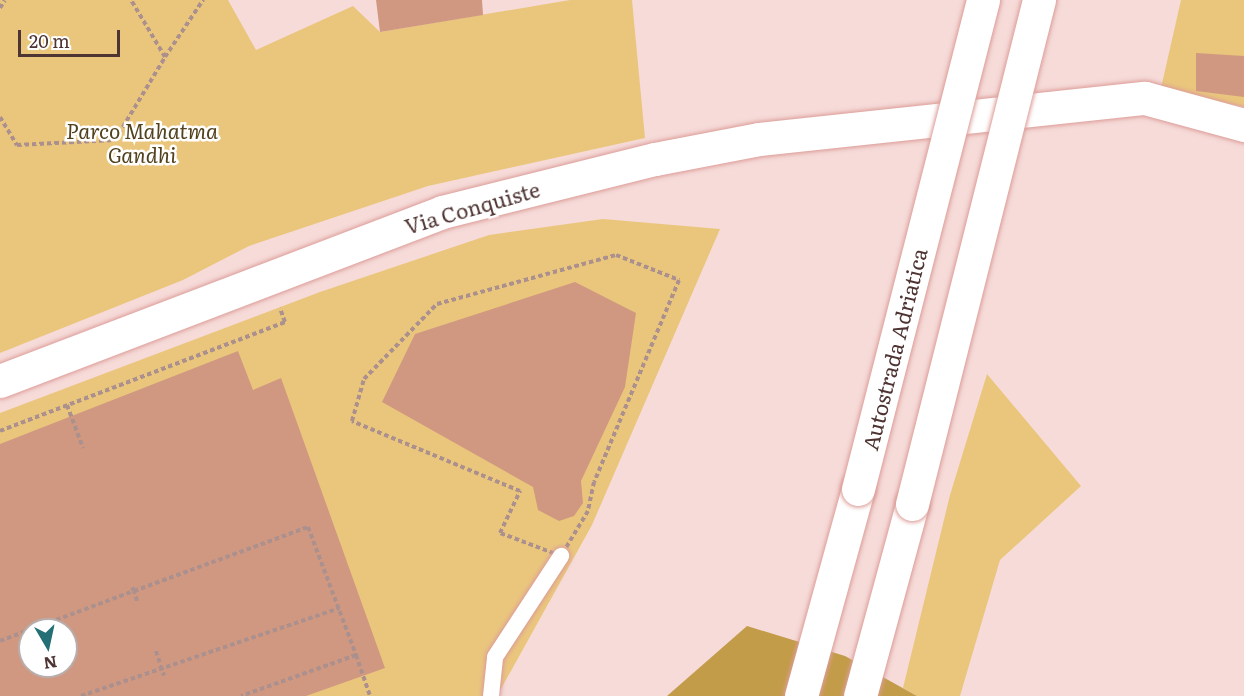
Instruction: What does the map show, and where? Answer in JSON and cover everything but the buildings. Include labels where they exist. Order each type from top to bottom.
[{"type":"main road","name":"Autostrada Adriatica","points":[[801,696],[858,489],[983,0]]},
{"type":"main road","points":[[860,696],[912,504],[1039,0]]},
{"type":"main road","name":"Via Conquiste","points":[[0,381],[442,212],[655,159],[748,141],[965,114],[1145,98],[1244,125]]},
{"type":"lane","points":[[491,696],[495,657],[561,556]]},
{"type":"path","points":[[0,8],[5,0]]},
{"type":"path","points":[[131,0],[165,57]]},
{"type":"path","points":[[0,117],[17,145],[115,140],[165,57],[203,0]]},
{"type":"path","points":[[616,255],[679,280],[594,482],[588,511],[561,556],[500,533],[520,491],[352,421],[364,379],[437,304],[616,255]]},
{"type":"path","points":[[0,431],[285,321],[280,307]]},
{"type":"path","points":[[67,405],[82,448]]},
{"type":"path","points":[[0,641],[133,589],[308,527],[370,696]]},
{"type":"path","points":[[133,589],[137,601]]},
{"type":"path","points":[[81,696],[339,608]]},
{"type":"path","points":[[156,651],[164,676]]},
{"type":"path","points":[[241,696],[356,655]]},
{"type":"green space","name":"Parco Mahatma Gandhi","points":[[0,0],[228,0],[256,50],[353,6],[380,32],[570,0],[632,0],[645,138],[428,186],[249,246],[183,280],[0,353]]},
{"type":"green space","points":[[1181,0],[1244,0],[1244,107],[1161,88]]},
{"type":"green space","points":[[603,219],[720,229],[592,525],[497,696],[0,696],[0,413],[320,292],[489,235]]},
{"type":"green space","points":[[987,374],[1081,486],[1000,560],[960,696],[917,696],[903,688],[950,495]]},
{"type":"shaded area","points":[[747,626],[845,656],[917,696],[667,696]]}]
